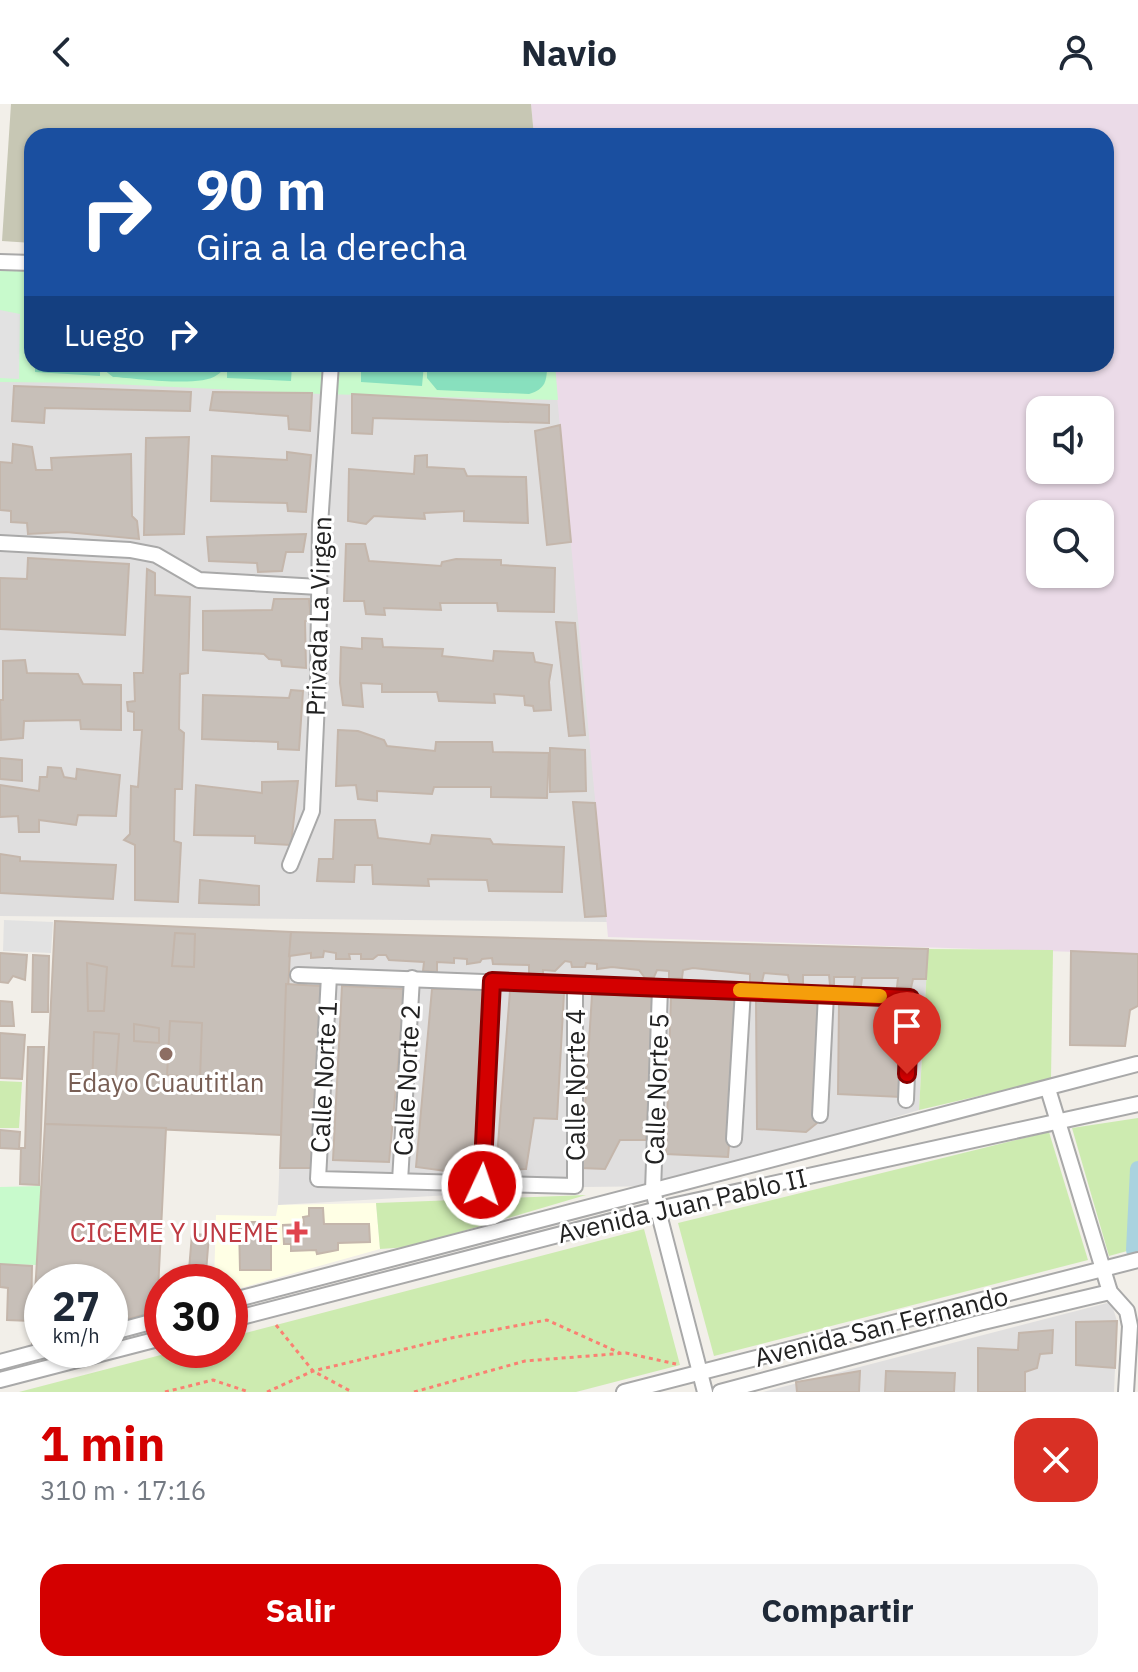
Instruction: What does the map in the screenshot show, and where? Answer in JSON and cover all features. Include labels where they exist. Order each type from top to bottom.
[{"type":"street","points":[[0,262],[24,263]]},
{"type":"street","name":"Privada La Virgen","points":[[290,865],[312,811],[320,525],[330,372]]},
{"type":"street","points":[[0,543],[130,550],[156,555],[199,580],[319,587]]},
{"type":"street","points":[[298,975],[910,998],[906,1100]]},
{"type":"street","name":"Calle Norte 1","points":[[329,976],[318,1179],[400,1181]]},
{"type":"street","name":"Calle Norte 2","points":[[400,1181],[412,978]]},
{"type":"street","points":[[400,1181],[482,1185],[492,981]]},
{"type":"street","name":"Calle Norte 4","points":[[482,1185],[575,1186],[575,984]]},
{"type":"street","name":"Calle Norte 5","points":[[660,988],[653,1191],[705,1392]]},
{"type":"street","points":[[734,1139],[743,990]]},
{"type":"street","points":[[820,1115],[826,994]]},
{"type":"street","points":[[248,1296],[1137,1064]]},
{"type":"street","points":[[1048,1089],[1110,1292],[1127,1311],[1130,1326],[1126,1392]]},
{"type":"street","name":"Avenida Juan Pablo II","points":[[248,1315],[658,1209],[1058,1119],[1138,1104]]},
{"type":"street","name":"Avenida San Fernando","points":[[624,1392],[1138,1260]]},
{"type":"street","points":[[720,1392],[979,1323],[1110,1292]]},
{"type":"street","points":[[0,1380],[144,1343]]},
{"type":"street","points":[[0,1362],[24,1356]]},
{"type":"path","points":[[267,1392],[313,1371],[451,1338],[547,1320],[620,1353],[680,1365]]},
{"type":"path","points":[[276,1325],[313,1371],[352,1392]]},
{"type":"path","points":[[414,1392],[525,1361],[620,1353]]},
{"type":"path","points":[[165,1392],[213,1380],[249,1392]]},
{"type":"shaded area","points":[[11,104],[531,104],[533,128],[24,128],[24,242],[2,241]]},
{"type":"shaded area","points":[[531,104],[1138,104],[1138,954],[608,937],[555,372],[1114,372],[1114,128],[533,128]]},
{"type":"shaded area","points":[[0,260],[24,262],[24,372],[556,372],[607,922],[0,916]]},
{"type":"shaded area","points":[[0,310],[20,314],[19,379],[0,378]]},
{"type":"shaded area","points":[[4,920],[53,922],[51,953],[3,951]]},
{"type":"shaded area","points":[[291,932],[928,949],[919,1110],[668,1186],[586,1187],[278,1205],[286,984]]},
{"type":"shaded area","name":"CICEME Y UNEME","points":[[376,1203],[380,1249],[248,1286],[248,1264],[215,1264],[216,1215],[276,1216],[278,1205]]},
{"type":"shaded area","points":[[1111,1302],[1117,1321],[1114,1392],[763,1392]]},
{"type":"green space","points":[[0,269],[24,269],[24,372],[556,372],[558,400],[321,394],[92,383],[0,382]]},
{"type":"green space","points":[[35,372],[100,372],[100,376]]},
{"type":"green space","points":[[107,372],[220,372],[209,379],[183,382],[113,377]]},
{"type":"green space","points":[[227,372],[292,372],[291,381],[227,378]]},
{"type":"green space","points":[[361,372],[423,372],[422,386],[361,382]]},
{"type":"green space","points":[[427,372],[547,372],[542,387],[529,394],[437,390],[427,378]]},
{"type":"green space","points":[[928,949],[1053,950],[1051,1079],[919,1110]]},
{"type":"green space","points":[[0,1081],[22,1082],[19,1128],[0,1128]]},
{"type":"green space","points":[[1138,1118],[1138,1248],[1109,1256],[1072,1128]]},
{"type":"green space","points":[[1049,1132],[1088,1260],[714,1356],[678,1223]]},
{"type":"green space","points":[[41,1186],[37,1264],[0,1264],[0,1187]]},
{"type":"green space","points":[[586,1195],[409,1247],[380,1249],[376,1203]]},
{"type":"green space","points":[[644,1229],[680,1365],[576,1392],[19,1392],[111,1368],[128,1368],[128,1364],[144,1359],[144,1368],[248,1368],[248,1332]]},
{"type":"building","points":[[14,386],[191,392],[190,411],[45,408],[44,423],[12,421]]},
{"type":"building","points":[[213,392],[312,393],[310,431],[289,429],[288,416],[210,410]]},
{"type":"building","points":[[352,394],[549,405],[549,423],[373,418],[372,434],[352,433]]},
{"type":"building","points":[[560,425],[571,542],[547,545],[535,431]]},
{"type":"building","points":[[189,437],[184,534],[144,535],[146,438]]},
{"type":"building","points":[[13,444],[32,447],[36,470],[52,470],[51,458],[131,454],[132,516],[137,521],[139,539],[66,532],[28,534],[27,523],[11,522],[11,511],[0,510],[0,462],[12,463]]},
{"type":"building","points":[[287,452],[311,455],[306,512],[288,511],[287,503],[211,501],[212,456],[287,460]]},
{"type":"building","points":[[427,455],[427,467],[464,469],[467,476],[526,477],[528,523],[464,521],[464,511],[424,513],[425,519],[374,516],[366,524],[348,521],[349,469],[414,474],[415,456]]},
{"type":"building","points":[[306,534],[303,552],[286,552],[282,571],[258,572],[257,563],[209,561],[207,537]]},
{"type":"building","points":[[346,544],[365,544],[369,561],[441,566],[442,562],[456,559],[501,560],[501,565],[555,568],[554,612],[498,611],[497,603],[440,603],[441,610],[384,608],[385,615],[366,614],[364,601],[344,601]]},
{"type":"building","points":[[28,558],[129,564],[125,635],[0,629],[0,578],[27,579]]},
{"type":"building","points":[[147,569],[155,573],[155,595],[190,597],[188,673],[180,674],[179,729],[184,733],[182,789],[175,789],[174,841],[181,843],[178,902],[135,900],[135,845],[124,840],[130,834],[131,786],[138,787],[142,730],[134,730],[134,712],[128,711],[127,702],[135,701],[134,673],[143,673]]},
{"type":"building","points":[[274,599],[309,599],[311,620],[305,621],[306,668],[282,666],[281,660],[269,659],[264,654],[203,650],[203,611],[272,610]]},
{"type":"building","points":[[556,622],[575,623],[585,735],[569,736]]},
{"type":"building","points":[[362,638],[382,639],[383,647],[443,649],[442,656],[493,661],[494,651],[533,653],[535,662],[552,665],[549,682],[551,710],[534,711],[533,706],[525,705],[524,696],[494,694],[495,703],[439,701],[437,692],[382,692],[382,684],[361,683],[363,707],[343,705],[341,647],[362,649]]},
{"type":"building","points":[[25,660],[27,673],[78,674],[83,684],[121,685],[121,730],[81,729],[80,720],[24,721],[23,738],[1,740],[3,661]]},
{"type":"building","points":[[291,690],[303,691],[299,750],[278,749],[278,742],[202,739],[203,695],[289,698]]},
{"type":"building","points":[[338,730],[358,731],[384,740],[387,746],[435,751],[436,742],[492,742],[493,752],[549,753],[547,798],[491,797],[491,787],[434,787],[432,794],[377,791],[377,801],[358,799],[356,785],[336,786]]},
{"type":"building","points":[[550,748],[585,750],[586,791],[550,792]]},
{"type":"building","points":[[0,758],[22,760],[22,781],[0,779]]},
{"type":"building","points":[[48,767],[61,768],[64,777],[76,779],[77,769],[120,775],[116,816],[78,815],[76,825],[39,820],[39,832],[19,832],[18,816],[0,817],[0,785],[39,791],[40,777],[47,777]]},
{"type":"building","points":[[298,781],[291,845],[255,843],[255,836],[194,835],[196,785],[262,793],[262,782]]},
{"type":"building","points":[[573,802],[595,803],[606,916],[585,917]]},
{"type":"building","points":[[335,820],[375,820],[378,838],[430,844],[432,835],[490,839],[493,844],[564,847],[562,892],[489,891],[487,880],[428,879],[429,886],[373,884],[372,865],[355,865],[354,882],[317,881],[319,859],[333,859]]},
{"type":"building","points":[[0,854],[20,857],[20,861],[116,865],[113,899],[0,893]]},
{"type":"building","points":[[200,880],[259,886],[259,905],[199,903]]},
{"type":"building","name":"Edayo Cuautitlan","points":[[55,921],[291,932],[281,1135],[45,1124]]},
{"type":"building","points":[[291,932],[928,949],[926,979],[913,979],[911,988],[897,987],[898,978],[862,978],[861,986],[854,986],[855,977],[834,977],[834,985],[830,985],[829,975],[803,975],[803,984],[790,985],[788,975],[764,973],[762,982],[750,982],[750,974],[693,968],[683,970],[682,978],[669,979],[669,971],[657,970],[654,977],[645,978],[639,970],[597,969],[597,964],[586,963],[585,967],[572,967],[571,962],[565,961],[555,971],[543,970],[543,976],[529,975],[529,965],[493,964],[492,958],[467,964],[467,959],[454,958],[454,963],[437,962],[437,972],[423,971],[424,962],[389,960],[386,955],[361,959],[361,954],[349,954],[350,959],[336,959],[336,953],[324,951],[323,957],[311,958],[311,953],[289,956]]},
{"type":"building","points":[[175,933],[195,934],[194,967],[172,966]]},
{"type":"building","points":[[1071,951],[1138,954],[1138,1006],[1130,1010],[1125,1046],[1070,1045]]},
{"type":"building","points":[[0,953],[27,955],[25,980],[13,976],[8,983],[0,982]]},
{"type":"building","points":[[33,955],[49,956],[48,1012],[32,1012]]},
{"type":"building","points":[[87,963],[107,967],[104,1011],[88,1011]]},
{"type":"building","points":[[286,984],[321,986],[313,1168],[280,1168]]},
{"type":"building","points":[[342,986],[405,989],[389,1162],[333,1160]]},
{"type":"building","points":[[432,989],[486,989],[476,1175],[416,1167]]},
{"type":"building","points":[[510,991],[564,993],[557,1119],[534,1118],[526,1169],[496,1170]]},
{"type":"building","points":[[655,993],[646,1140],[620,1140],[605,1169],[581,1168],[592,995]]},
{"type":"building","points":[[671,998],[742,999],[728,1157],[666,1154]]},
{"type":"building","points":[[756,999],[826,1003],[817,1123],[806,1132],[757,1129]]},
{"type":"building","points":[[0,1001],[12,1002],[14,1026],[0,1026]]},
{"type":"building","points":[[839,1002],[906,1009],[901,1097],[838,1094]]},
{"type":"building","points":[[170,1021],[202,1023],[200,1078],[167,1075]]},
{"type":"building","points":[[134,1024],[159,1028],[159,1043],[134,1041]]},
{"type":"building","points":[[94,1032],[119,1034],[115,1090],[92,1088]]},
{"type":"building","points":[[0,1033],[25,1035],[22,1079],[0,1078]]},
{"type":"building","points":[[28,1047],[44,1047],[39,1185],[20,1184],[21,1148],[25,1148]]},
{"type":"building","points":[[45,1124],[166,1128],[159,1264],[144,1264],[144,1315],[128,1319],[128,1264],[37,1264]]},
{"type":"building","points":[[0,1130],[20,1132],[19,1149],[0,1148]]},
{"type":"building","points":[[309,1208],[323,1208],[324,1224],[369,1224],[370,1242],[338,1243],[338,1250],[317,1254],[316,1250],[291,1251],[291,1244],[284,1244],[283,1225],[304,1224],[303,1217],[309,1216]]},
{"type":"building","points":[[239,1222],[271,1222],[271,1270],[248,1270],[248,1264],[240,1264]]},
{"type":"building","points":[[192,1234],[209,1235],[207,1264],[190,1264]]},
{"type":"building","points":[[0,1264],[24,1266],[24,1321],[7,1320],[8,1288],[0,1287]]},
{"type":"building","points":[[1117,1321],[1115,1368],[1076,1365],[1076,1322]]},
{"type":"building","points":[[1053,1330],[1052,1353],[1040,1354],[1037,1368],[1025,1372],[1025,1392],[978,1392],[978,1348],[1018,1350],[1019,1333]]},
{"type":"building","points":[[860,1371],[859,1392],[797,1392],[796,1382]]},
{"type":"building","points":[[886,1371],[955,1373],[954,1392],[885,1392]]},
{"type":"waterway","points":[[1134,1250],[1138,1169]]},
{"type":"slow traffic","points":[[740,990],[880,996]]},
{"type":"place","name":"Edayo Cuautitlan","points":[[166,1054]]},
{"type":"place","name":"CICEME Y UNEME","points":[[297,1232]]},
{"type":"route","points":[[482,1185],[492,981],[910,998],[907,1074]]}]
